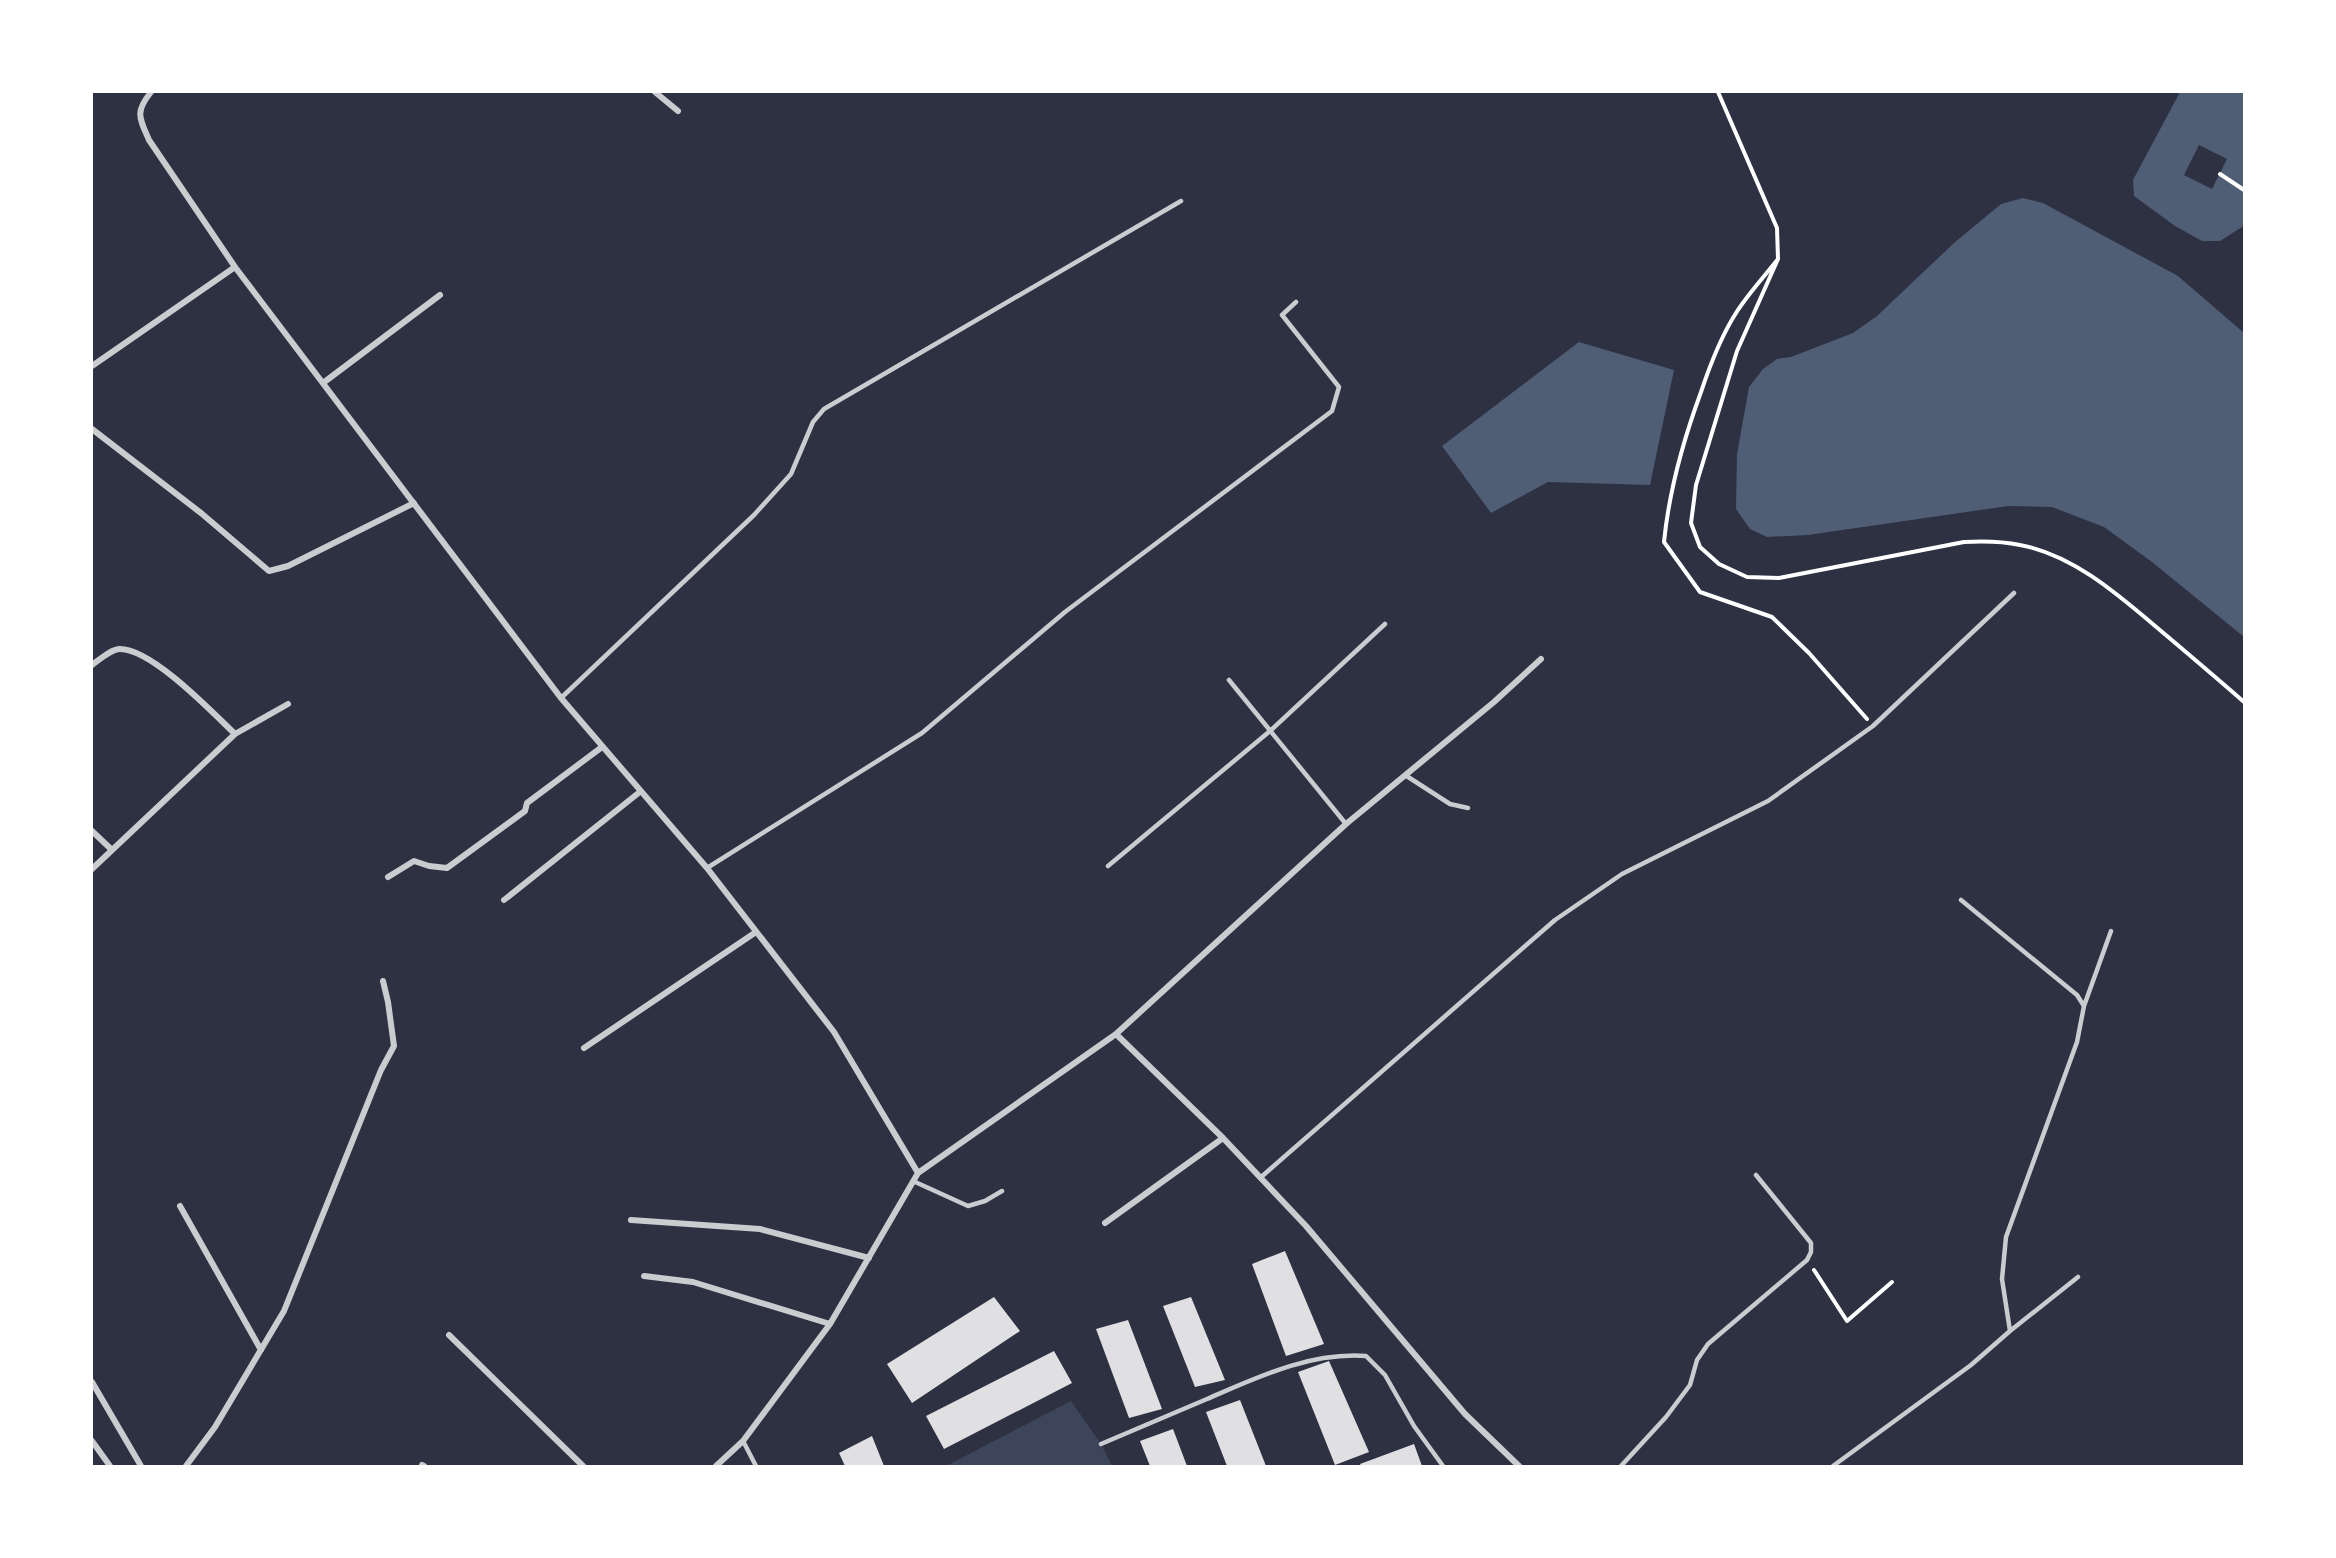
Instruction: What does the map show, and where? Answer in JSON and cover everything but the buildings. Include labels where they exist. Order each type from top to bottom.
[{"type":"street","points":[[151,92],[140,105],[139,117],[149,140],[236,267],[561,698],[708,868],[834,1032],[918,1173]]},
{"type":"street","points":[[655,92],[678,111]]},
{"type":"street","points":[[92,366],[236,267]]},
{"type":"street","points":[[323,384],[440,295]]},
{"type":"street","points":[[92,429],[201,513],[268,571],[288,566],[414,503]]},
{"type":"street","points":[[92,665],[117,649],[133,651],[180,681],[235,734]]},
{"type":"street","points":[[716,1467],[743,1441],[830,1324],[918,1173],[1116,1034],[1346,824],[1494,702],[1541,659]]},
{"type":"street","points":[[92,869],[235,734],[288,704]]},
{"type":"street","points":[[388,877],[414,861],[447,868],[525,811],[526,803],[602,747]]},
{"type":"street","points":[[504,900],[641,791]]},
{"type":"street","points":[[92,831],[112,850]]},
{"type":"street","points":[[584,1048],[756,932]]},
{"type":"street","points":[[186,1467],[215,1427],[284,1311],[381,1070],[394,1046],[383,981]]},
{"type":"street","points":[[1116,1034],[1222,1138],[1306,1226],[1465,1414],[1519,1467]]},
{"type":"street","points":[[1105,1223],[1222,1138]]},
{"type":"street","points":[[180,1206],[261,1350]]},
{"type":"street","points":[[631,1220],[760,1229],[869,1258]]},
{"type":"street","points":[[644,1276],[693,1281],[830,1324]]},
{"type":"street","points":[[449,1335],[583,1467]]},
{"type":"street","points":[[92,1382],[141,1467]]},
{"type":"street","points":[[92,1441],[110,1467]]},
{"type":"lane","points":[[561,698],[754,514],[790,474],[813,422],[824,409],[1181,201]]},
{"type":"lane","points":[[708,868],[922,733],[1065,612],[1332,411],[1340,387],[1282,315],[1296,302]]},
{"type":"lane","points":[[1260,1178],[1555,920],[1622,874],[1768,801],[1873,726],[2014,593]]},
{"type":"lane","points":[[1108,866],[1270,731],[1385,624]]},
{"type":"lane","points":[[1229,680],[1346,824]]},
{"type":"lane","points":[[1405,775],[1450,804],[1468,808]]},
{"type":"lane","points":[[1961,900],[2078,995],[2084,1006]]},
{"type":"lane","points":[[2010,1331],[2002,1279],[2006,1237],[2077,1042],[2084,1006],[2111,931]]},
{"type":"lane","points":[[1621,1467],[1666,1417],[1690,1385],[1697,1360],[1708,1344],[1807,1260],[1811,1252],[1810,1243],[1756,1175]]},
{"type":"lane","points":[[913,1181],[968,1206],[985,1201],[1002,1191]]},
{"type":"lane","points":[[1833,1467],[1971,1365],[2078,1277]]},
{"type":"lane","points":[[1101,1444],[1248,1381],[1288,1367],[1328,1356],[1356,1355],[1366,1356],[1385,1375],[1414,1426],[1443,1467]]},
{"type":"lane","points":[[743,1441],[756,1467]]},
{"type":"path","points":[[1718,92],[1777,228],[1778,259],[1737,351],[1696,485],[1691,523],[1701,547],[1719,564],[1747,578],[1779,578],[1964,542],[1989,541],[2021,545],[2054,556],[2084,572],[2132,607],[2244,702]]},
{"type":"path","points":[[2220,174],[2244,189]]},
{"type":"path","points":[[1778,259],[1736,312],[1716,349],[1690,421],[1679,460],[1667,507],[1664,542],[1700,592],[1772,617],[1809,652],[1873,726]]},
{"type":"path","points":[[1807,1260],[1847,1321],[1892,1282]]},
{"type":"shaded area","points":[[2180,92],[2244,92],[2244,223],[2242,227],[2220,241],[2202,241],[2175,226],[2134,196],[2133,180]],"holes":[[[2199,145],[2227,159],[2212,189],[2184,175]]]},
{"type":"shaded area","points":[[2023,198],[2043,203],[2178,276],[2244,333],[2244,637],[2152,562],[2104,527],[2052,507],[2008,506],[1808,535],[1767,537],[1750,529],[1736,509],[1737,454],[1749,387],[1763,369],[1777,359],[1791,357],[1853,333],[1877,316],[1954,243],[2001,204]]},
{"type":"shaded area","points":[[1579,342],[1674,370],[1650,485],[1548,482],[1491,513],[1442,446]]},
{"type":"shaded area","points":[[1071,1401],[1101,1444],[1112,1466],[946,1466]]}]
